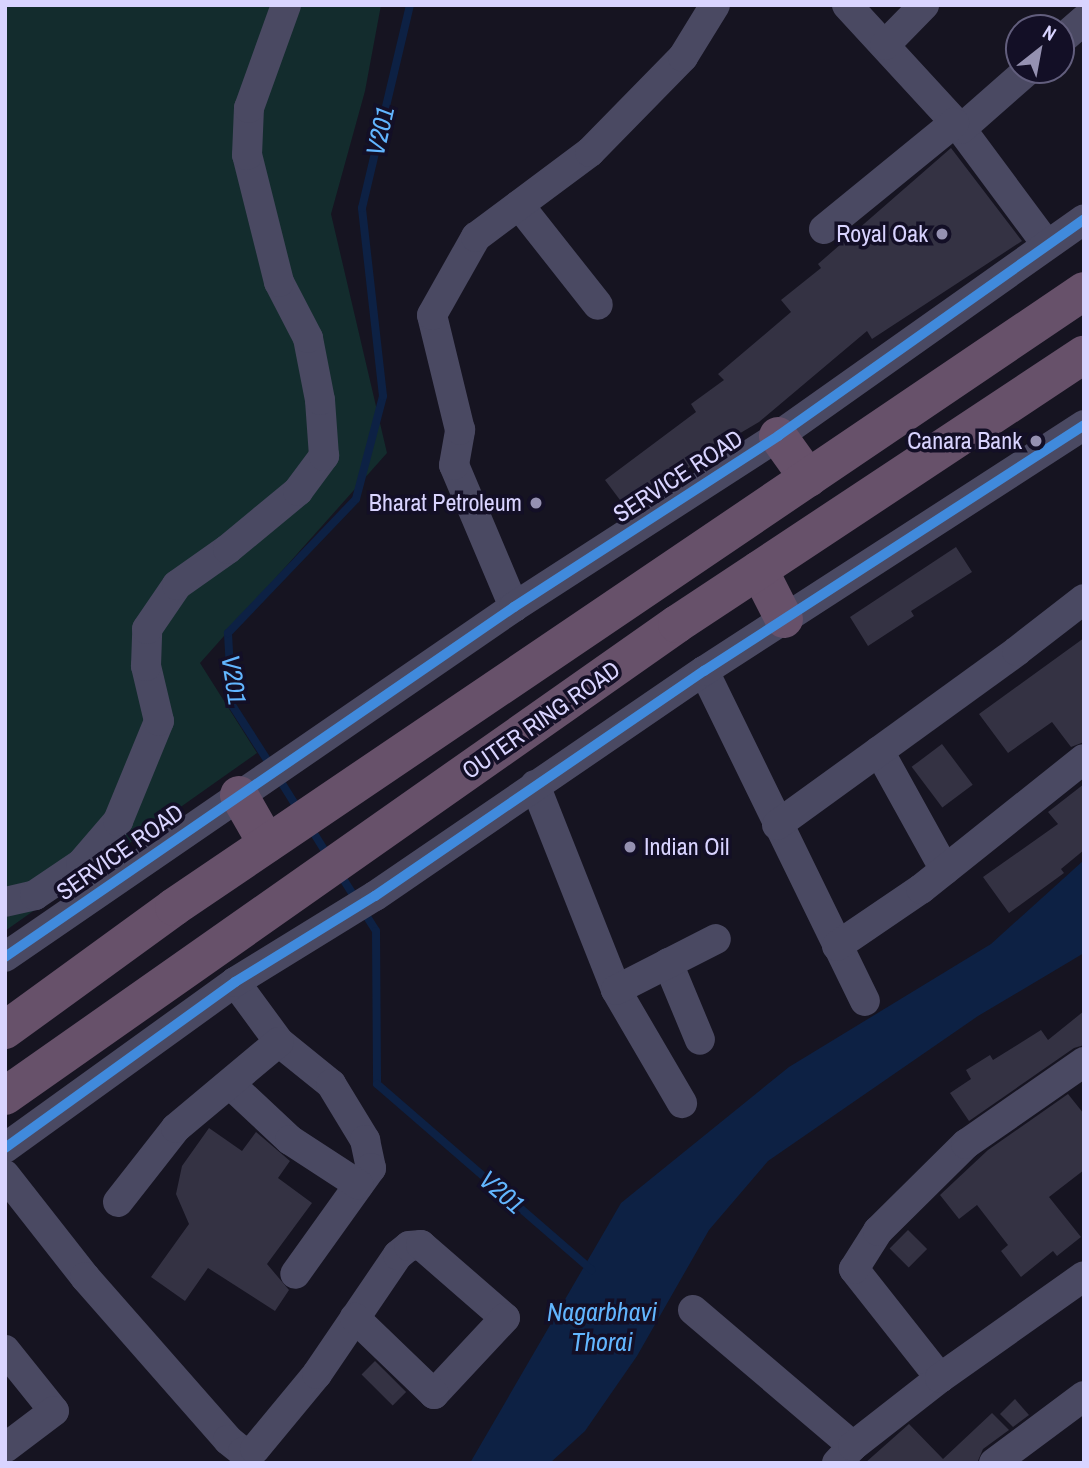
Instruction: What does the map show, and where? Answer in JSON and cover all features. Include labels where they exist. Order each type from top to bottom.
[{"type":"highway","name":"OUTER RING ROAD","points":[[5,1031],[174,907],[1084,291]]},
{"type":"highway","name":"OUTER RING ROAD","points":[[5,1096],[759,570],[1084,355]]},
{"type":"highway","points":[[778,436],[808,478]]},
{"type":"highway","points":[[759,570],[784,618]]},
{"type":"highway","points":[[249,789],[292,827]]},
{"type":"street","points":[[5,902],[35,895],[81,864],[118,821],[159,720],[146,666],[147,629],[177,585],[229,549],[299,491],[324,456],[320,400],[308,338],[279,282],[247,155],[250,108],[286,5]]},
{"type":"street","points":[[514,607],[454,465],[460,430],[432,315],[476,237],[600,142],[683,57],[715,5]]},
{"type":"street","points":[[847,5],[957,126],[1047,244]]},
{"type":"street","points":[[885,45],[924,5]]},
{"type":"street","points":[[824,229],[1010,84]]},
{"type":"street","points":[[519,205],[598,305]]},
{"type":"street","name":"SERVICE ROAD","points":[[5,957],[514,607],[778,436],[1084,219]]},
{"type":"street","points":[[5,1148],[234,982],[375,896],[704,671],[1084,425]]},
{"type":"street","points":[[777,825],[1084,599]]},
{"type":"street","points":[[704,671],[865,1001]]},
{"type":"street","points":[[879,751],[945,870]]},
{"type":"street","points":[[838,946],[945,870],[1084,760]]},
{"type":"street","points":[[535,785],[616,990],[682,1103]]},
{"type":"street","points":[[616,990],[716,939]]},
{"type":"street","points":[[668,963],[700,1040]]},
{"type":"street","points":[[234,982],[279,1042],[331,1084],[365,1140],[371,1168],[295,1275]]},
{"type":"street","points":[[118,1202],[176,1128],[279,1042]]},
{"type":"street","points":[[940,1378],[854,1269],[878,1231],[966,1144],[1084,1062]]},
{"type":"street","points":[[230,1084],[290,1140],[359,1185]]},
{"type":"street","points":[[5,1175],[85,1278],[228,1440],[243,1452],[255,1449],[317,1374],[355,1318],[398,1255],[409,1246],[421,1245],[505,1318],[434,1394],[355,1318]]},
{"type":"street","points":[[693,1310],[845,1455],[940,1378],[1084,1276]]},
{"type":"street","points":[[5,1350],[54,1411],[5,1448]]},
{"type":"street","points":[[994,1463],[1084,1396]]},
{"type":"green space","points":[[5,5],[381,5],[365,91],[331,214],[387,453],[200,663],[257,753],[5,931]]},
{"type":"water","name":"Nagarbhavi Thorai","points":[[1084,860],[1084,953],[978,1016],[768,1161],[709,1230],[637,1356],[585,1431],[550,1463],[470,1463],[621,1203],[789,1067],[991,944]]},
{"type":"building","points":[[951,148],[1022,241],[872,339],[867,331],[759,422],[720,445],[629,512],[605,480],[696,412],[691,404],[724,380],[718,374],[791,312],[781,300],[821,268],[818,264]]},
{"type":"building","points":[[956,547],[972,572],[911,611],[914,616],[868,646],[850,617]]},
{"type":"building","points":[[1084,638],[1084,742],[1071,747],[1052,722],[1008,753],[979,714]]},
{"type":"building","points":[[942,744],[973,785],[942,808],[912,767]]},
{"type":"building","points":[[1084,784],[1084,850],[1061,869],[1064,873],[1009,913],[983,877],[1058,824],[1048,812]]},
{"type":"building","points":[[1084,1011],[1084,1045],[1074,1048],[969,1121],[950,1093],[971,1079],[966,1070],[990,1055],[993,1060],[1041,1030],[1048,1040]]},
{"type":"building","points":[[1068,1094],[1084,1114],[1084,1170],[1049,1197],[1081,1237],[1057,1256],[1053,1251],[1021,1277],[1001,1251],[1008,1245],[977,1205],[959,1219],[940,1195],[988,1150]]},
{"type":"building","points":[[209,1128],[242,1151],[256,1132],[290,1161],[278,1178],[312,1203],[267,1264],[289,1290],[275,1311],[208,1268],[185,1301],[151,1277],[189,1224],[176,1194],[182,1166]]},
{"type":"building","points":[[908,1230],[927,1249],[909,1267],[890,1248]]},
{"type":"building","points":[[375,1361],[406,1392],[393,1406],[362,1374]]},
{"type":"building","points":[[1015,1399],[1029,1415],[1013,1427],[1000,1414]]},
{"type":"building","points":[[992,1413],[1009,1430],[983,1449],[977,1463],[865,1463],[909,1424],[943,1459]]},
{"type":"waterway","name":"V201","points":[[271,766],[232,705],[228,633],[356,499],[383,396],[362,208],[410,5]]},
{"type":"waterway","name":"V201","points":[[278,777],[299,810]]},
{"type":"waterway","name":"V201","points":[[310,827],[329,857]]},
{"type":"waterway","name":"V201","points":[[340,874],[376,931],[377,1084],[592,1270]]},
{"type":"cycle path","points":[[5,957],[514,607],[778,436],[1084,219]]},
{"type":"cycle path","points":[[5,1148],[235,982],[375,896],[704,671],[1084,425]]},
{"type":"place","name":"Royal Oak","points":[[942,234]]},
{"type":"place","name":"Canara Bank","points":[[1036,441]]},
{"type":"place","name":"Bharat Petroleum","points":[[536,503]]},
{"type":"place","name":"Indian Oil","points":[[630,847]]}]
